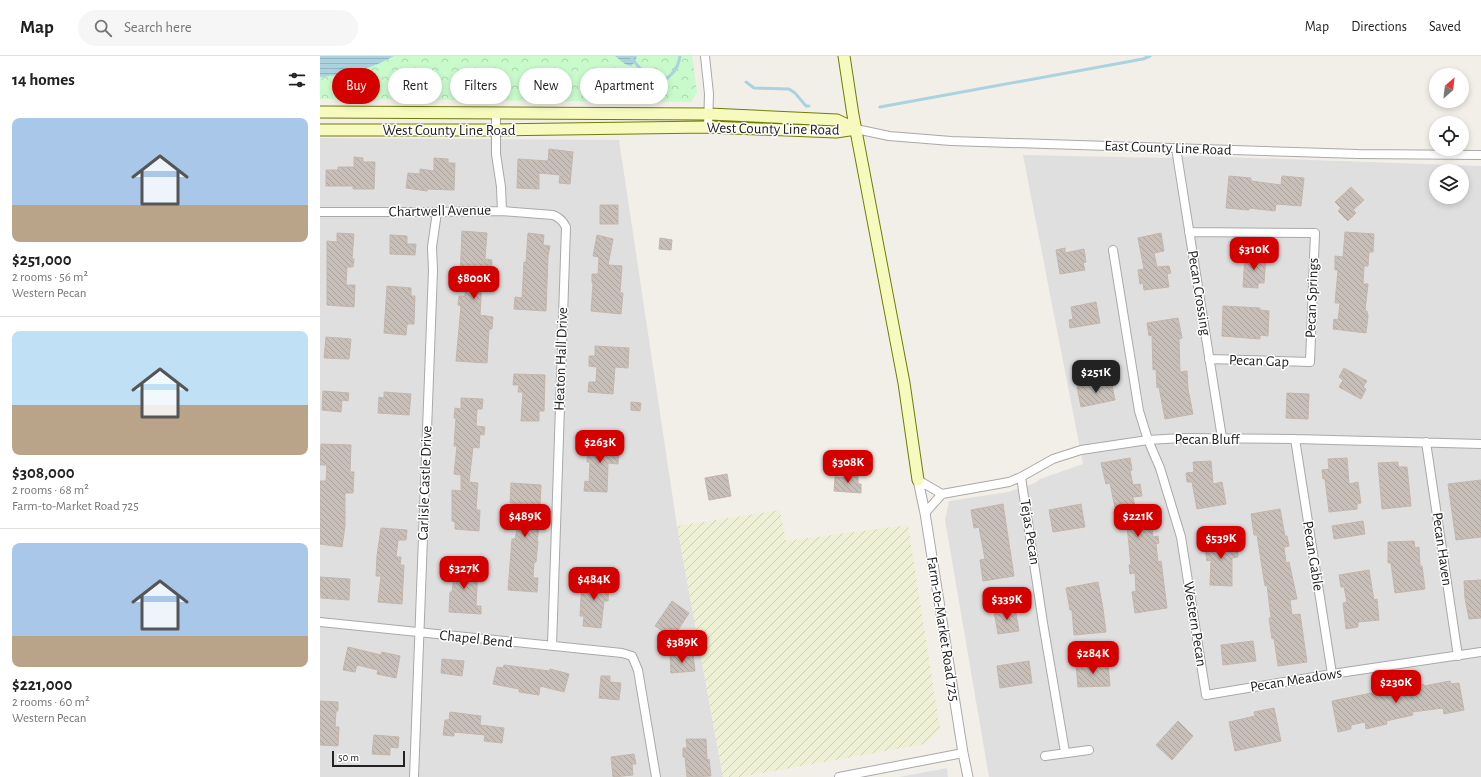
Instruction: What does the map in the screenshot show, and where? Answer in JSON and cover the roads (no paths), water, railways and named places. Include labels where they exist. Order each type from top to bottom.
[{"type":"main road","points":[[844,56],[856,129],[904,383],[918,480]]},
{"type":"main road","name":"West County Line Road","points":[[320,112],[709,114],[837,120],[856,129]]},
{"type":"main road","name":"West County Line Road","points":[[320,130],[496,130],[708,127],[836,132],[856,129]]},
{"type":"street","points":[[705,56],[709,94],[708,127]]},
{"type":"street","points":[[496,112],[496,154],[501,187],[502,211]]},
{"type":"street","name":"East County Line Road","points":[[856,129],[888,136],[952,141],[1358,154],[1481,155]]},
{"type":"street","name":"Pecan Crossing","points":[[1176,148],[1222,438]]},
{"type":"street","name":"Chartwell Avenue","points":[[320,212],[502,211],[548,214],[560,218]]},
{"type":"street","name":"Carlisle Castle Drive","points":[[414,777],[433,270],[432,247],[437,212]]},
{"type":"street","name":"Heaton Hall Drive","points":[[552,646],[566,228],[560,218]]},
{"type":"street","name":"Pecan Springs","points":[[1189,232],[1315,233],[1310,362]]},
{"type":"street","name":"Western Pecan","points":[[1113,250],[1139,411],[1148,440],[1160,468],[1181,537],[1206,695]]},
{"type":"street","name":"Pecan Gap","points":[[1209,359],[1310,362]]},
{"type":"street","name":"Pecan Bluff","points":[[942,494],[1009,482],[1053,459],[1081,450],[1148,440],[1222,438],[1481,444]]},
{"type":"street","name":"Pecan Gable","points":[[1295,439],[1332,674]]},
{"type":"street","name":"Pecan Haven","points":[[1426,442],[1458,656]]},
{"type":"street","name":"Tejas Pecan","points":[[1021,477],[1043,623],[1065,752]]},
{"type":"street","points":[[918,480],[942,494],[925,513]]},
{"type":"street","name":"Farm-to-Market Road 725","points":[[918,480],[925,513],[968,777]]},
{"type":"street","name":"Chapel Bend","points":[[320,622],[622,653],[632,656],[638,670],[656,777]]},
{"type":"street","name":"Pecan Meadows","points":[[1206,695],[1332,674],[1481,652]]},
{"type":"street","points":[[1045,756],[1065,752],[1089,750]]},
{"type":"street","points":[[839,777],[963,753]]},
{"type":"water","points":[[320,56],[394,56],[367,68],[332,68],[332,75],[320,77]]},
{"type":"water","points":[[615,56],[637,56],[635,62],[631,66],[625,64]]},
{"type":"waterway","points":[[630,56],[649,80],[656,83],[665,79],[675,70],[680,56]]},
{"type":"waterway","points":[[880,107],[1143,59],[1150,56]]},
{"type":"waterway","points":[[746,82],[754,88],[789,89],[795,93],[806,106],[809,106]]}]
